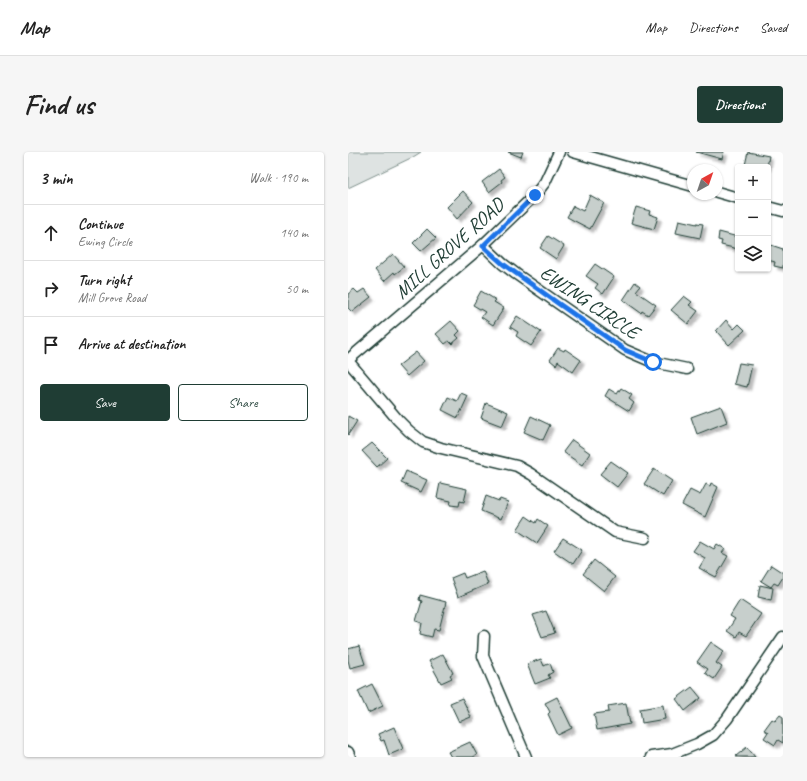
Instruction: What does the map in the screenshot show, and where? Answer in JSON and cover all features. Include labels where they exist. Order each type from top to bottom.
[{"type":"street","name":"MILL GROVE ROAD","points":[[348,361],[483,246],[535,195],[545,182],[559,152]]},
{"type":"street","points":[[573,152],[687,184]]},
{"type":"street","points":[[723,194],[735,197]]},
{"type":"street","points":[[771,208],[783,211]]},
{"type":"street","name":"EWING CIRCLE","points":[[483,246],[516,274],[625,350],[653,362],[687,369]]},
{"type":"street","points":[[348,361],[403,426],[423,442],[441,448],[517,466],[616,532],[645,538]]},
{"type":"street","points":[[484,636],[483,656],[526,757]]},
{"type":"street","points":[[650,757],[672,754],[697,744],[713,735],[727,719],[783,637]]},
{"type":"street","points":[[348,752],[350,757]]},
{"type":"shaded area","points":[[348,152],[421,152],[348,188]]},
{"type":"building","points":[[508,152],[523,152],[521,157]]},
{"type":"building","points":[[696,152],[724,152],[722,159]]},
{"type":"building","points":[[748,152],[769,156],[768,164],[745,164]]},
{"type":"building","points":[[499,169],[505,177],[501,180],[502,182],[489,192],[482,182]]},
{"type":"building","points":[[463,191],[473,202],[457,219],[447,207]]},
{"type":"building","points":[[590,195],[604,203],[590,229],[567,217],[573,206],[583,211]]},
{"type":"building","points":[[636,207],[650,211],[649,214],[658,217],[654,229],[631,223]]},
{"type":"building","points":[[679,220],[703,224],[700,238],[676,233]]},
{"type":"building","points":[[427,229],[436,238],[421,251],[413,243]]},
{"type":"building","points":[[719,232],[735,236],[735,248],[721,245],[722,241],[718,240]]},
{"type":"building","points":[[548,236],[564,246],[556,259],[540,248]]},
{"type":"building","points":[[771,245],[783,249],[783,268],[774,266],[775,262],[771,261]]},
{"type":"building","points":[[393,254],[404,267],[395,274],[394,272],[384,281],[375,270]]},
{"type":"building","points":[[595,264],[614,277],[603,294],[595,288],[598,284],[586,276]]},
{"type":"building","points":[[635,282],[640,286],[636,291],[656,305],[648,315],[642,311],[641,313],[623,300]]},
{"type":"building","points":[[354,289],[358,293],[364,289],[371,297],[352,312],[348,308],[348,294]]},
{"type":"building","points":[[481,291],[496,300],[494,302],[504,308],[493,325],[481,317],[485,312],[473,305]]},
{"type":"building","points":[[684,296],[692,302],[689,305],[698,311],[688,324],[671,310]]},
{"type":"building","points":[[517,316],[541,332],[531,346],[516,336],[518,332],[510,327]]},
{"type":"building","points":[[726,320],[734,329],[739,324],[745,330],[729,345],[716,331]]},
{"type":"building","points":[[451,321],[460,331],[456,335],[459,338],[452,344],[449,341],[445,344],[436,334]]},
{"type":"building","points":[[558,348],[564,351],[565,349],[581,360],[573,372],[558,361],[556,365],[550,360]]},
{"type":"building","points":[[416,352],[424,361],[407,376],[398,366]]},
{"type":"building","points":[[739,363],[752,365],[747,387],[734,384]]},
{"type":"building","points":[[621,388],[632,395],[629,399],[634,403],[629,411],[605,396],[609,389],[617,394]]},
{"type":"building","points":[[461,393],[468,396],[458,418],[442,410],[448,397],[457,401]]},
{"type":"building","points":[[486,403],[508,412],[502,426],[481,418]]},
{"type":"building","points":[[721,406],[727,422],[697,434],[691,417]]},
{"type":"building","points":[[348,416],[357,421],[348,435]]},
{"type":"building","points":[[531,416],[550,425],[543,440],[524,432]]},
{"type":"building","points":[[572,440],[590,453],[582,465],[563,452]]},
{"type":"building","points":[[372,443],[387,458],[377,467],[362,451]]},
{"type":"building","points":[[611,461],[628,473],[617,487],[600,474]]},
{"type":"building","points":[[654,469],[672,481],[663,496],[644,484]]},
{"type":"building","points":[[406,471],[427,480],[421,492],[401,483]]},
{"type":"building","points":[[440,483],[467,489],[464,502],[460,501],[459,506],[450,505],[451,501],[437,498]]},
{"type":"building","points":[[711,483],[718,487],[705,517],[682,505],[690,490],[700,495],[706,484],[710,486]]},
{"type":"building","points":[[486,496],[499,501],[500,499],[508,502],[501,519],[481,511]]},
{"type":"building","points":[[526,516],[536,523],[538,519],[548,526],[537,543],[517,530]]},
{"type":"building","points":[[563,538],[582,550],[573,564],[554,551]]},
{"type":"building","points":[[700,541],[714,549],[717,544],[725,549],[722,553],[728,556],[716,577],[699,568],[705,558],[693,551]]},
{"type":"building","points":[[594,560],[615,577],[604,591],[583,574]]},
{"type":"building","points":[[771,565],[783,573],[783,577],[778,585],[774,583],[771,587],[761,581]]},
{"type":"building","points":[[483,571],[488,584],[458,597],[451,578],[463,573],[465,578]]},
{"type":"building","points":[[760,585],[773,588],[771,600],[758,597]]},
{"type":"building","points":[[420,595],[446,602],[439,630],[434,629],[432,637],[420,634],[422,623],[416,621],[422,601],[419,600]]},
{"type":"building","points":[[740,600],[761,614],[746,636],[739,632],[736,637],[727,631],[735,619],[730,616]]},
{"type":"building","points":[[546,611],[555,633],[542,637],[533,615]]},
{"type":"building","points":[[711,642],[724,651],[716,663],[722,667],[714,679],[705,673],[708,669],[697,662]]},
{"type":"building","points":[[359,646],[365,664],[350,668],[348,649]]},
{"type":"building","points":[[443,654],[453,673],[450,675],[452,678],[441,683],[429,661]]},
{"type":"building","points":[[541,659],[544,666],[550,663],[553,672],[548,675],[550,678],[535,684],[527,664]]},
{"type":"building","points":[[372,684],[383,706],[368,713],[358,691]]},
{"type":"building","points":[[692,687],[701,698],[685,711],[676,699]]},
{"type":"building","points":[[557,697],[572,728],[558,735],[548,714],[550,712],[545,703]]},
{"type":"building","points":[[462,698],[471,717],[459,722],[450,703]]},
{"type":"building","points":[[626,703],[630,724],[597,730],[594,714],[609,712],[608,706]]},
{"type":"building","points":[[663,705],[665,719],[642,723],[640,709]]},
{"type":"building","points":[[780,715],[783,717],[783,743],[778,740],[775,745],[764,738],[768,732],[764,730],[772,719],[775,721]]},
{"type":"building","points":[[394,727],[403,749],[389,755],[384,740],[381,741],[378,734]]},
{"type":"building","points":[[470,742],[477,755],[473,757],[451,757],[448,752]]},
{"type":"building","points":[[747,747],[755,757],[736,757],[736,756]]},
{"type":"route","points":[[535,195],[483,246],[516,274],[625,350],[653,362]]}]
